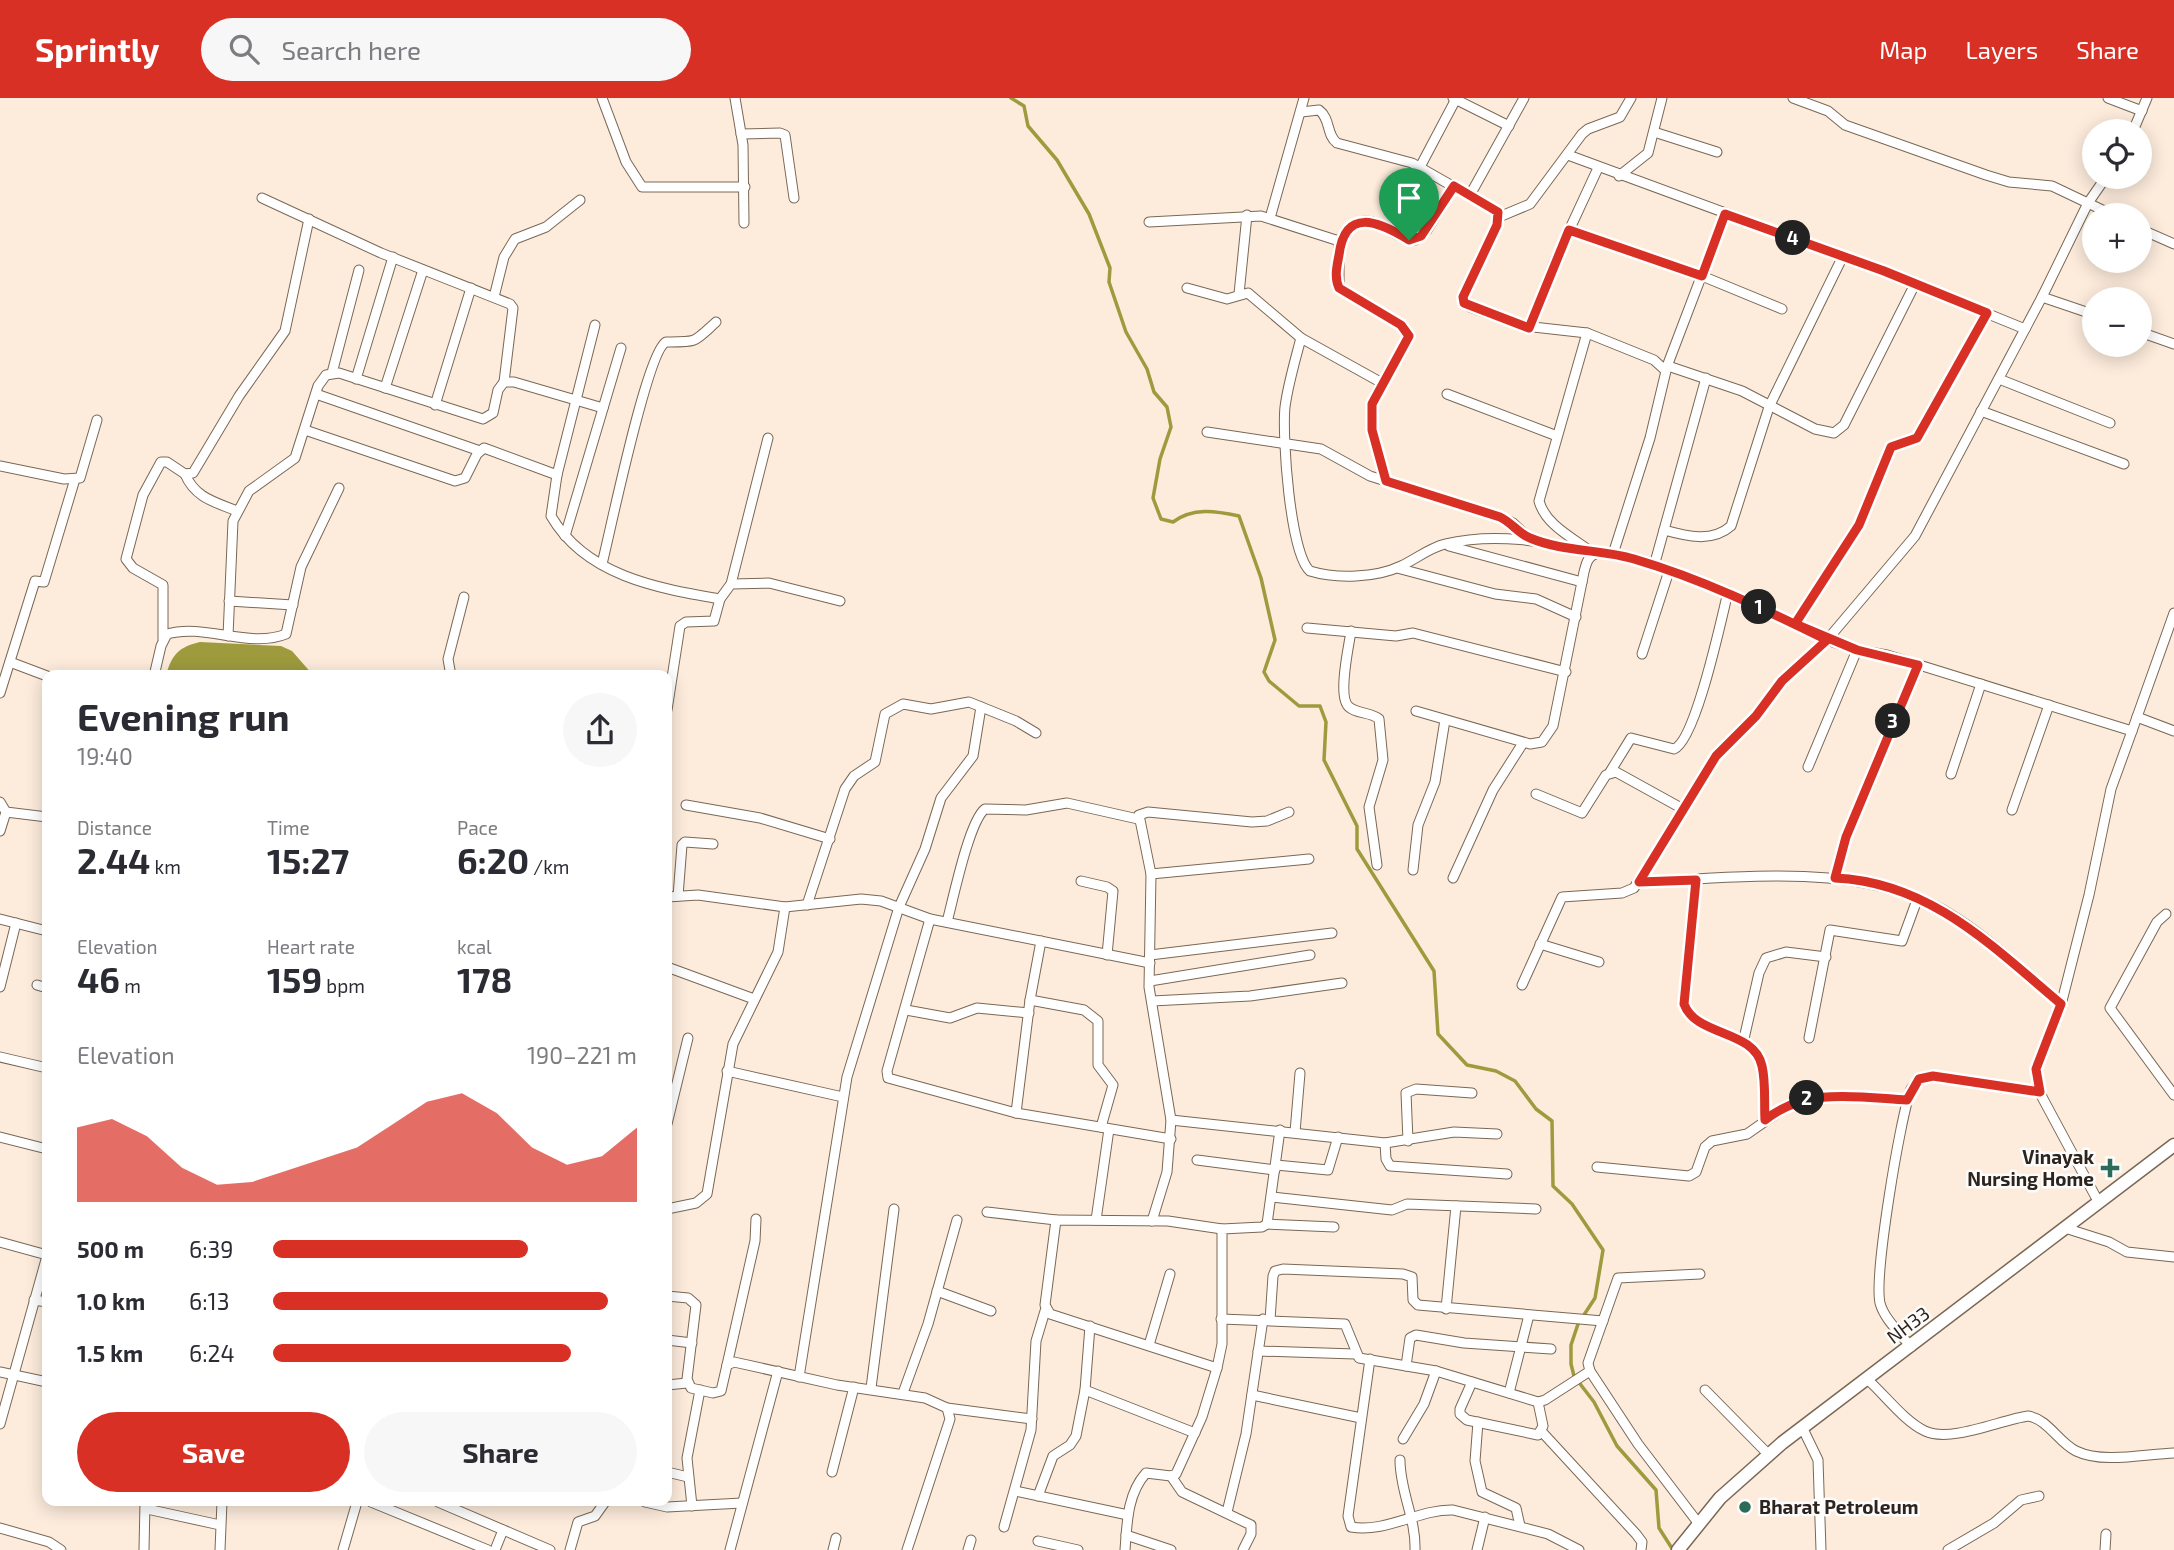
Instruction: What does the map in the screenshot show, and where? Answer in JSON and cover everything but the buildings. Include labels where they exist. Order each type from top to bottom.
[{"type":"main road","name":"NH33","points":[[1679,1549],[1733,1485],[1768,1454],[2174,1145]]},
{"type":"street","points":[[602,98],[637,184],[642,187],[745,187]]},
{"type":"street","points":[[736,98],[745,187],[744,223]]},
{"type":"street","points":[[1270,218],[1304,98]]},
{"type":"street","points":[[1470,195],[1524,98]]},
{"type":"street","points":[[1499,217],[1530,204],[1588,129],[1620,117],[1631,98]]},
{"type":"street","points":[[1619,176],[1648,153],[1662,98]]},
{"type":"street","points":[[2108,98],[2142,111]]},
{"type":"street","points":[[2138,119],[2147,98]]},
{"type":"street","points":[[1420,167],[1454,99],[1509,126]]},
{"type":"street","points":[[1797,99],[1828,111],[1845,125],[2009,182],[2052,186],[2088,203],[2098,189]]},
{"type":"street","points":[[1301,112],[1323,113],[1327,117],[1331,137],[1337,144],[1420,167],[1498,212],[1499,217],[1463,297],[1464,303],[1529,328],[1587,333],[1654,360],[1667,368],[1706,378],[1755,396],[1769,407],[1815,429],[1834,433],[1840,430],[1915,284]]},
{"type":"street","points":[[1654,132],[1717,152]]},
{"type":"street","points":[[741,134],[785,135],[794,198]]},
{"type":"street","points":[[1568,155],[1619,176],[1843,256],[2025,329]]},
{"type":"street","points":[[1529,328],[1598,168]]},
{"type":"street","points":[[1386,481],[1370,418],[1372,404],[1409,336],[1401,325],[1339,288],[1339,241],[1352,225],[1366,222],[1381,225],[1415,240],[1427,230],[1454,186]]},
{"type":"street","points":[[262,198],[423,270],[494,296],[513,308],[504,382],[500,385],[489,418],[475,418],[332,373]]},
{"type":"street","points":[[494,296],[502,277],[504,257],[515,239],[546,227],[580,200]]},
{"type":"street","points":[[1613,554],[1650,438],[1667,368],[1725,214]]},
{"type":"street","points":[[1239,294],[1247,215]]},
{"type":"street","points":[[1149,222],[1247,215],[1270,218],[1339,241]]},
{"type":"street","points":[[1522,985],[1562,898],[1622,893],[1634,888],[1724,746],[1756,716],[1782,681],[1827,640],[1915,536],[2082,215]]},
{"type":"street","points":[[185,474],[193,473],[239,396],[285,331],[309,219]]},
{"type":"street","points":[[1569,230],[1702,276],[1782,309]]},
{"type":"street","points":[[2152,234],[2174,244]]},
{"type":"street","points":[[1664,530],[1697,537],[1719,534],[1731,526],[1769,407],[1843,256]]},
{"type":"street","points":[[356,379],[393,257]]},
{"type":"street","points":[[228,636],[231,529],[237,511],[257,484],[295,458],[322,380],[332,373],[359,270]]},
{"type":"street","points":[[385,388],[423,270]]},
{"type":"street","points":[[435,405],[471,288]]},
{"type":"street","points":[[1187,288],[1227,299],[1248,293],[1256,297],[1301,338],[1382,383]]},
{"type":"street","points":[[2042,296],[2082,310]]},
{"type":"street","points":[[1795,624],[1859,525],[1891,447],[1917,438],[1987,313]]},
{"type":"street","points":[[602,564],[640,405],[658,350],[666,342],[690,344],[697,341],[716,322]]},
{"type":"street","points":[[595,325],[550,510],[565,536],[602,564],[637,583],[718,606]]},
{"type":"street","points":[[1587,333],[1539,501],[1542,512],[1594,554]]},
{"type":"street","points":[[2152,336],[2174,344]]},
{"type":"street","points":[[1301,338],[1287,399],[1283,442],[1300,555],[1306,568],[1320,574],[1341,575],[1397,568],[1444,545],[1529,538],[1594,554],[1613,554],[1669,570],[1728,592],[1827,640],[2132,731]]},
{"type":"street","points":[[565,536],[621,348]]},
{"type":"street","points":[[1654,566],[1706,378]]},
{"type":"street","points":[[1998,379],[2110,423]]},
{"type":"street","points":[[504,382],[603,408]]},
{"type":"street","points":[[316,394],[480,451],[488,448],[557,475]]},
{"type":"street","points":[[1447,394],[1557,436]]},
{"type":"street","points":[[1982,411],[2124,464]]},
{"type":"street","points":[[0,693],[35,581],[44,582],[75,480],[83,473],[97,420]]},
{"type":"street","points":[[305,430],[455,481],[465,478],[480,451]]},
{"type":"street","points":[[1207,432],[1321,449],[1386,481],[1500,517],[1513,523],[1529,538]]},
{"type":"street","points":[[672,677],[680,625],[686,622],[707,624],[714,621],[718,606],[731,584],[768,438]]},
{"type":"street","points":[[156,670],[163,639],[163,585],[128,564],[127,548],[143,495],[158,464],[167,462],[185,474],[190,486],[202,497],[237,511]]},
{"type":"street","points":[[0,466],[75,480]]},
{"type":"street","points":[[163,639],[173,632],[270,639],[286,634],[301,567],[339,488]]},
{"type":"street","points":[[1444,545],[1583,582]]},
{"type":"street","points":[[1416,711],[1523,743],[1537,745],[1547,737],[1553,726],[1566,672],[1588,559],[1594,554]]},
{"type":"street","points":[[1397,568],[1495,594],[1535,599],[1576,617]]},
{"type":"street","points":[[1642,654],[1669,570]]},
{"type":"street","points":[[731,584],[769,583],[840,601]]},
{"type":"street","points":[[1536,794],[1581,813],[1588,807],[1631,738],[1674,749],[1685,742],[1703,687],[1728,592]]},
{"type":"street","points":[[450,670],[448,659],[464,597]]},
{"type":"street","points":[[229,601],[293,605]]},
{"type":"street","points":[[2099,1203],[2040,1092],[2036,1069],[2061,1004],[2089,895],[2105,810],[2137,717],[2170,635],[2174,613]]},
{"type":"street","points":[[1307,628],[1428,636],[1566,672]]},
{"type":"street","points":[[1351,631],[1345,703],[1351,709],[1374,714],[1380,719],[1381,727],[1383,760],[1369,807],[1377,865]]},
{"type":"street","points":[[1808,767],[1857,650]]},
{"type":"street","points":[[10,662],[42,674]]},
{"type":"street","points":[[1835,878],[1846,837],[1918,665]]},
{"type":"street","points":[[1951,774],[1980,684]]},
{"type":"street","points":[[807,905],[849,782],[878,757],[882,721],[889,710],[908,704],[931,709],[969,702],[1036,733]]},
{"type":"street","points":[[2012,810],[2049,705]]},
{"type":"street","points":[[799,1377],[843,1097],[899,907],[925,849],[941,798],[973,756],[981,707]]},
{"type":"street","points":[[2137,717],[2174,731]]},
{"type":"street","points":[[1413,870],[1418,825],[1435,782],[1446,720]]},
{"type":"street","points":[[1453,878],[1493,790],[1523,743]]},
{"type":"street","points":[[1610,772],[1621,775],[1683,810]]},
{"type":"street","points":[[0,802],[6,811],[42,816]]},
{"type":"street","points":[[947,922],[978,817],[985,809],[1026,810],[1068,803],[1138,818],[1148,811],[1261,822],[1289,812]]},
{"type":"street","points":[[686,805],[760,818],[830,839]]},
{"type":"street","points":[[0,831],[6,811]]},
{"type":"street","points":[[1138,818],[1151,874],[1150,981],[1171,1120],[1167,1172],[1152,1221]]},
{"type":"street","points":[[678,896],[682,845],[685,842],[713,844]]},
{"type":"street","points":[[1151,874],[1309,859]]},
{"type":"street","points":[[1639,882],[1835,878],[1870,883],[1958,918],[2061,1004]]},
{"type":"street","points":[[1696,880],[1684,1004],[1697,1020],[1743,1042],[1758,1056],[1762,1066],[1765,1120]]},
{"type":"street","points":[[1082,881],[1113,891],[1107,954]]},
{"type":"street","points":[[672,897],[698,895],[785,907],[861,899],[899,907],[930,919],[1107,954],[1150,959],[1332,933]]},
{"type":"street","points":[[1809,1038],[1832,929],[1902,941],[1917,900]]},
{"type":"street","points":[[672,1208],[696,1203],[707,1194],[733,1044],[778,952],[785,907]]},
{"type":"street","points":[[2166,914],[2157,922],[2110,1008],[2174,1095]]},
{"type":"street","points":[[0,919],[42,930]]},
{"type":"street","points":[[930,919],[887,1071],[888,1078],[1016,1113],[1171,1139]]},
{"type":"street","points":[[0,987],[16,923]]},
{"type":"street","points":[[1016,1113],[1030,1000],[1041,941]]},
{"type":"street","points":[[1540,944],[1599,962]]},
{"type":"street","points":[[1743,1042],[1759,973],[1766,958],[1786,952],[1826,957]]},
{"type":"street","points":[[1150,981],[1310,954]]},
{"type":"street","points":[[672,969],[754,999]]},
{"type":"street","points":[[1152,1002],[1251,996],[1342,983]]},
{"type":"street","points":[[1030,1000],[1084,1010],[1098,1021],[1098,1065],[1113,1084],[1105,1128],[1096,1220]]},
{"type":"street","points":[[906,1010],[950,1018],[978,1009],[1030,1013]]},
{"type":"street","points":[[672,1104],[688,1038]]},
{"type":"street","points":[[0,1057],[42,1067]]},
{"type":"street","points":[[727,1071],[843,1097]]},
{"type":"street","points":[[1295,1132],[1300,1073]]},
{"type":"street","points":[[1911,1347],[1882,1311],[1879,1289],[1889,1200],[1907,1100],[1919,1079],[1933,1076],[2040,1092]]},
{"type":"street","points":[[1408,1141],[1406,1093],[1416,1090],[1472,1093]]},
{"type":"street","points":[[1597,1167],[1692,1175],[1712,1141],[1742,1136],[1784,1107],[1807,1098],[1824,1096],[1907,1100]]},
{"type":"street","points":[[1171,1120],[1385,1143],[1454,1132],[1497,1134]]},
{"type":"street","points":[[1267,1224],[1280,1130]]},
{"type":"street","points":[[0,1137],[42,1148]]},
{"type":"street","points":[[1197,1160],[1328,1170],[1338,1138]]},
{"type":"street","points":[[1385,1143],[1386,1159],[1390,1166],[1507,1174]]},
{"type":"street","points":[[1272,1197],[1392,1210],[1407,1204],[1536,1209]]},
{"type":"street","points":[[1446,1309],[1456,1206]]},
{"type":"street","points":[[871,1388],[894,1209]]},
{"type":"street","points":[[987,1212],[1056,1220],[1152,1221],[1222,1229],[1262,1227],[1267,1224],[1334,1227]]},
{"type":"street","points":[[672,1297],[693,1300],[696,1305],[687,1383],[691,1388],[721,1391],[755,1241],[756,1219]]},
{"type":"street","points":[[903,1393],[957,1220]]},
{"type":"street","points":[[1004,1527],[1032,1419],[1036,1340],[1045,1311],[1056,1220]]},
{"type":"street","points":[[2065,1228],[2109,1242],[2127,1252],[2174,1257]]},
{"type":"street","points":[[1171,1476],[1181,1466],[1195,1433],[1217,1368],[1222,1344],[1222,1229]]},
{"type":"street","points":[[0,1242],[42,1255]]},
{"type":"street","points":[[1227,1513],[1275,1271],[1283,1269],[1406,1275],[1413,1280],[1414,1303],[1446,1309],[1603,1321]]},
{"type":"street","points":[[0,1424],[2,1405],[42,1273]]},
{"type":"street","points":[[1149,1345],[1170,1274]]},
{"type":"street","points":[[1699,1524],[1586,1373],[1589,1354],[1618,1278],[1700,1274]]},
{"type":"street","points":[[937,1291],[991,1311]]},
{"type":"street","points":[[34,1300],[42,1302]]},
{"type":"street","points":[[1045,1311],[1217,1368]]},
{"type":"street","points":[[1509,1393],[1529,1315]]},
{"type":"street","points":[[1221,1319],[1345,1324],[1355,1354]]},
{"type":"street","points":[[1038,1496],[1053,1456],[1070,1445],[1076,1436],[1085,1390],[1090,1326]]},
{"type":"street","points":[[1406,1366],[1408,1342],[1413,1335],[1464,1343],[1551,1349]]},
{"type":"street","points":[[672,1341],[692,1343]]},
{"type":"street","points":[[1258,1351],[1355,1354],[1436,1371],[1538,1402],[1545,1401],[1586,1373]]},
{"type":"street","points":[[1370,1359],[1349,1523],[1357,1528],[1414,1518],[1440,1509],[1485,1517],[1548,1534],[1579,1550]]},
{"type":"street","points":[[727,1365],[734,1362],[799,1377],[903,1393],[925,1398],[947,1408],[1032,1419]]},
{"type":"street","points":[[730,1550],[778,1371]]},
{"type":"street","points":[[1403,1439],[1424,1404],[1436,1371]]},
{"type":"street","points":[[0,1372],[42,1381]]},
{"type":"street","points":[[1868,1380],[1919,1427],[1934,1433],[1955,1433],[2028,1416],[2037,1418],[2072,1449],[2083,1454],[2107,1456],[2174,1453]]},
{"type":"street","points":[[1472,1382],[1460,1413],[1478,1422],[1530,1435],[1542,1432]]},
{"type":"street","points":[[672,1384],[687,1383]]},
{"type":"street","points":[[832,1472],[854,1387]]},
{"type":"street","points":[[692,1506],[687,1458],[700,1390]]},
{"type":"street","points":[[1085,1390],[1195,1433]]},
{"type":"street","points":[[1704,1390],[1768,1454]]},
{"type":"street","points":[[1252,1395],[1361,1418]]},
{"type":"street","points":[[1538,1402],[1542,1432],[1636,1534],[1642,1542],[1641,1550]]},
{"type":"street","points":[[907,1550],[946,1432],[950,1412],[947,1408]]},
{"type":"street","points":[[1478,1422],[1475,1461],[1482,1492],[1516,1508],[1520,1526]]},
{"type":"street","points":[[1802,1427],[1818,1460],[1821,1550]]},
{"type":"street","points":[[1400,1460],[1401,1483],[1414,1518],[1415,1550]]},
{"type":"street","points":[[672,1473],[688,1477]]},
{"type":"street","points":[[1125,1550],[1128,1515],[1138,1482],[1146,1473],[1171,1476],[1182,1492],[1246,1521],[1252,1529],[1243,1550]]},
{"type":"street","points":[[1015,1491],[1128,1515]]},
{"type":"street","points":[[1948,1550],[1993,1523],[2021,1500],[2039,1496]]},
{"type":"street","points":[[663,1506],[742,1503]]},
{"type":"street","points":[[144,1550],[146,1506]]},
{"type":"street","points":[[150,1506],[220,1525]]},
{"type":"street","points":[[220,1550],[222,1506]]},
{"type":"street","points":[[343,1550],[354,1506]]},
{"type":"street","points":[[382,1506],[488,1550]]},
{"type":"street","points":[[447,1506],[550,1550]]},
{"type":"street","points":[[570,1550],[578,1522],[600,1513],[603,1506]]},
{"type":"street","points":[[1477,1550],[1485,1517]]},
{"type":"street","points":[[0,1528],[49,1542],[61,1550]]},
{"type":"street","points":[[495,1550],[503,1531]]},
{"type":"street","points":[[2105,1550],[2106,1534]]},
{"type":"street","points":[[1126,1535],[1171,1550]]},
{"type":"street","points":[[833,1550],[836,1538]]},
{"type":"street","points":[[1038,1541],[1078,1550]]},
{"type":"shaded area","points":[[200,642],[281,646],[292,651],[309,670],[168,670],[177,652]]},
{"type":"waterway","points":[[1011,98],[1024,106],[1028,126],[1057,160],[1089,214],[1110,268],[1109,282],[1126,332],[1147,369],[1154,392],[1167,407],[1171,427],[1160,459],[1153,498],[1161,519],[1173,522],[1197,512],[1239,516],[1261,578],[1275,640],[1264,672],[1269,681],[1299,706],[1320,706],[1326,722],[1324,760],[1357,826],[1357,849],[1434,971],[1438,1034],[1467,1065],[1496,1071],[1515,1081],[1536,1109],[1552,1121],[1553,1186],[1572,1204],[1603,1250],[1595,1298],[1578,1324],[1571,1345],[1574,1376],[1594,1402],[1617,1446],[1656,1490],[1659,1528],[1673,1550]]},
{"type":"place","name":"Vinayak Nursing Home","points":[[2110,1168]]},
{"type":"place","name":"Bharat Petroleum","points":[[1745,1507]]},
{"type":"route","points":[[1409,240],[1381,225],[1359,222],[1352,225],[1339,241],[1336,273],[1339,288],[1401,325],[1408,331],[1409,336],[1404,349],[1376,391],[1372,404],[1372,430],[1386,481],[1417,493],[1500,517],[1513,523],[1529,538],[1594,554],[1613,554],[1634,559],[1679,574],[1728,592],[1827,640],[1782,681],[1756,716],[1716,756],[1639,882],[1696,880],[1684,1004],[1686,1010],[1697,1020],[1743,1042],[1758,1056],[1762,1066],[1765,1120],[1793,1102],[1807,1098],[1824,1096],[1907,1100],[1919,1079],[1933,1076],[2040,1092],[2036,1069],[2061,1004],[1958,918],[1878,885],[1835,878],[1846,837],[1918,665],[1887,655],[1857,650],[1827,640],[1795,624],[1859,525],[1891,447],[1917,438],[1944,384],[1987,313],[1884,271],[1725,214],[1702,276],[1569,230],[1529,328],[1464,303],[1463,297],[1497,225],[1498,212],[1454,186],[1427,230],[1415,240],[1409,240]]}]
